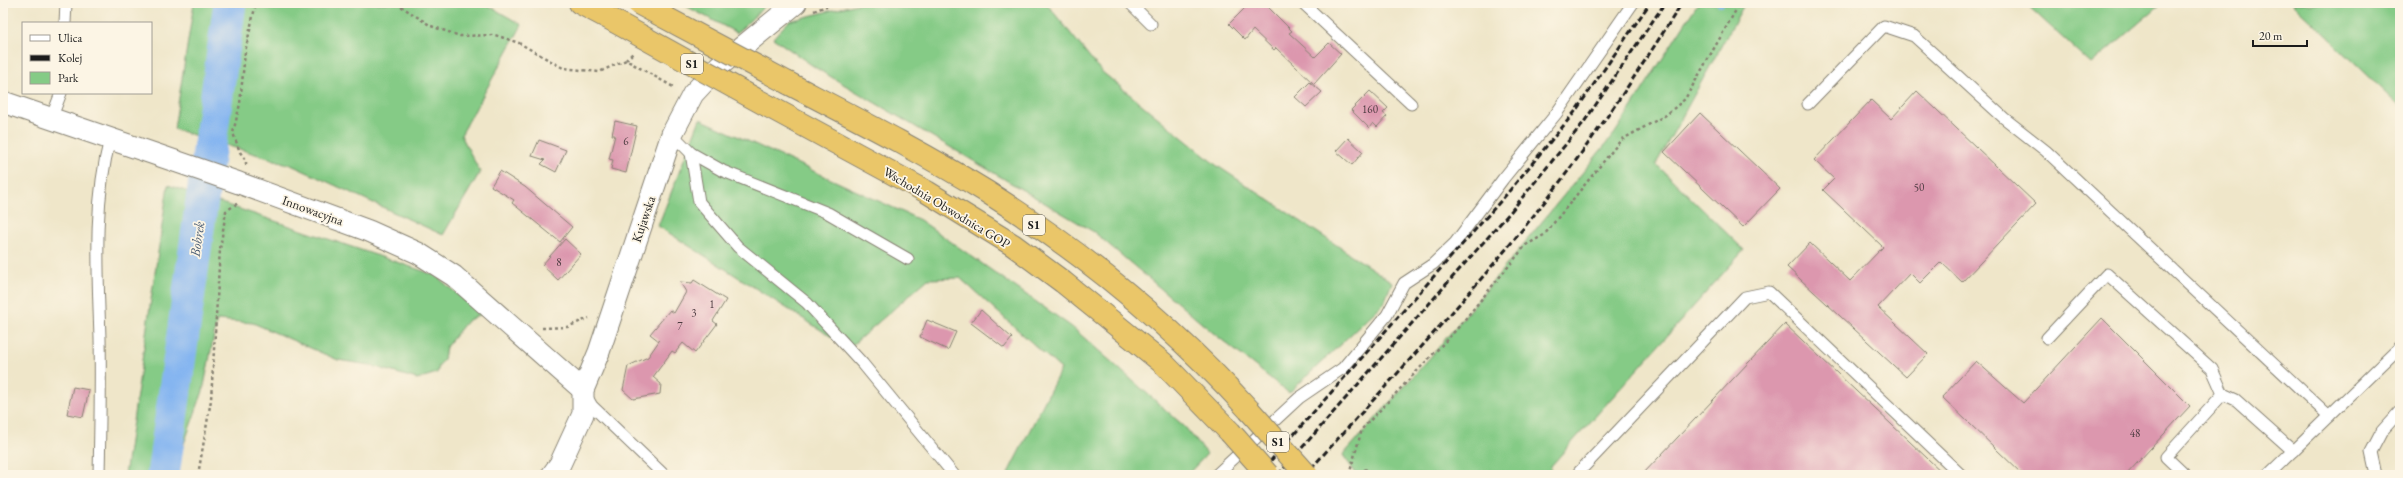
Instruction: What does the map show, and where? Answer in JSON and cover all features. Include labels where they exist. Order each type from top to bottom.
[{"type":"highway","name":"Wschodnia Obwodnica GOP","points":[[580,3],[927,192],[1013,246],[1063,282],[1163,364],[1230,432],[1268,475]]},
{"type":"highway","name":"S1","points":[[638,3],[929,158],[988,193],[1090,264],[1186,346],[1249,410],[1307,475]]},
{"type":"street","name":"Kujawska","points":[[552,475],[560,464],[583,414],[583,390],[599,352],[672,134],[692,94],[719,66],[796,3]]},
{"type":"street","name":"Innowacyjna","points":[[3,102],[244,185],[369,231],[418,253],[454,276],[583,390]]},
{"type":"lane","points":[[65,22],[66,3]]},
{"type":"lane","points":[[1130,3],[1151,24]]},
{"type":"lane","points":[[1303,3],[1411,104]]},
{"type":"lane","points":[[1216,475],[1299,398],[1343,368],[1387,315],[1404,283],[1433,264],[1455,243],[1503,179],[1556,114],[1633,3]]},
{"type":"lane","points":[[1808,104],[1884,26],[1914,36],[2004,118],[2046,152],[2329,416]]},
{"type":"lane","points":[[51,118],[61,94]]},
{"type":"lane","points":[[672,134],[691,154],[723,171],[828,213],[908,259]]},
{"type":"lane","points":[[99,475],[102,394],[98,253],[100,187],[110,139]]},
{"type":"lane","points":[[691,154],[699,202],[738,247],[807,303],[863,364],[954,475]]},
{"type":"lane","points":[[2047,338],[2107,274],[2212,369],[2223,394],[2236,400],[2293,451]]},
{"type":"lane","points":[[1578,475],[1584,466],[1745,297],[1769,292],[1960,475]]},
{"type":"lane","points":[[2268,475],[2400,347]]},
{"type":"lane","points":[[583,390],[592,406],[664,475]]},
{"type":"lane","points":[[2185,475],[2166,457],[2223,394]]},
{"type":"lane","points":[[2376,475],[2371,452],[2382,430],[2400,411]]},
{"type":"path","points":[[198,475],[211,400],[220,249],[226,211],[244,201],[246,161],[240,152],[233,133],[240,104],[245,52],[256,3]]},
{"type":"path","points":[[396,3],[431,26],[460,36],[495,35],[519,43],[563,68],[599,72],[626,60],[683,92],[692,94]]},
{"type":"path","points":[[1349,475],[1362,429],[1457,329],[1526,245],[1544,235],[1621,140],[1666,115],[1685,98],[1740,3]]},
{"type":"path","points":[[535,327],[556,329],[567,327],[578,324],[594,315]]},
{"type":"path","points":[[1353,475],[1367,469],[1376,475]]},
{"type":"green space","points":[[194,3],[484,3],[522,25],[461,135],[480,172],[443,235],[291,165],[174,129]]},
{"type":"green space","points":[[680,3],[768,3],[737,33]]},
{"type":"green space","points":[[861,3],[1046,3],[1101,71],[1216,165],[1392,282],[1384,303],[1289,393],[1212,332],[1094,232],[816,68],[773,38],[789,21]]},
{"type":"green space","points":[[1698,3],[1745,3],[1656,164],[1744,250],[1551,466],[1550,475],[1357,475],[1343,455],[1434,353],[1615,133]]},
{"type":"green space","points":[[2025,3],[2162,3],[2091,64]]},
{"type":"green space","points":[[2292,3],[2400,3],[2400,106]]},
{"type":"green space","points":[[700,119],[920,220],[1072,327],[1185,427],[1207,454],[1187,475],[1010,475],[1008,473],[1061,369],[960,278],[928,279],[849,348],[658,226]]},
{"type":"green space","points":[[168,185],[435,275],[481,314],[467,321],[446,347],[444,359],[439,366],[437,373],[417,379],[369,365],[338,360],[253,323],[217,320],[203,391],[181,452],[179,475],[125,475]]},
{"type":"building","points":[[1250,3],[1264,3],[1292,31],[1289,33],[1315,57],[1329,43],[1341,54],[1314,84],[1276,48],[1274,50],[1253,30],[1245,40],[1229,24]]},
{"type":"building","points":[[1310,82],[1322,92],[1306,107],[1295,97]]},
{"type":"building","points":[[1370,91],[1388,108],[1383,113],[1387,116],[1377,127],[1373,123],[1369,128],[1351,110]]},
{"type":"building","points":[[1917,91],[2036,204],[1962,282],[1941,262],[1920,283],[1910,273],[1878,307],[1928,354],[1906,377],[1787,267],[1810,243],[1850,281],[1883,247],[1823,190],[1834,179],[1814,160],[1871,100],[1891,119]]},
{"type":"building","points":[[1700,113],[1780,189],[1743,227],[1664,152]]},
{"type":"building","points":[[615,121],[637,126],[626,173],[611,169],[613,160],[609,159],[615,135],[612,135]]},
{"type":"building","points":[[1348,138],[1363,152],[1352,165],[1336,151]]},
{"type":"building","points":[[539,140],[566,150],[556,172],[541,164],[545,160],[532,156]]},
{"type":"building","points":[[500,171],[525,187],[572,227],[560,242],[512,203],[514,200],[491,186]]},
{"type":"building","points":[[565,239],[581,254],[558,280],[542,265]]},
{"type":"building","points":[[694,280],[726,300],[713,321],[717,324],[695,353],[683,343],[675,353],[672,351],[653,377],[661,384],[660,394],[633,399],[623,390],[628,366],[648,357],[659,341],[650,334],[670,310],[674,313],[686,292],[680,282],[692,283]]},
{"type":"building","points":[[981,310],[1012,338],[1004,348],[971,323]]},
{"type":"building","points":[[2102,318],[2190,406],[2126,475],[2023,475],[1942,397],[1976,361],[2023,403]]},
{"type":"building","points":[[927,320],[956,332],[948,350],[920,337]]},
{"type":"building","points":[[1785,324],[1945,475],[1642,475]]},
{"type":"building","points":[[73,387],[89,390],[83,417],[67,414]]},
{"type":"waterway","name":"Bobrek","points":[[163,475],[230,3]]},
{"type":"railway","points":[[1258,475],[1505,196],[1574,113],[1650,3]]},
{"type":"railway","points":[[1278,475],[1512,210],[1584,122],[1665,3]]},
{"type":"railway","points":[[1305,475],[1448,317],[1551,194],[1609,113],[1682,3]]}]
